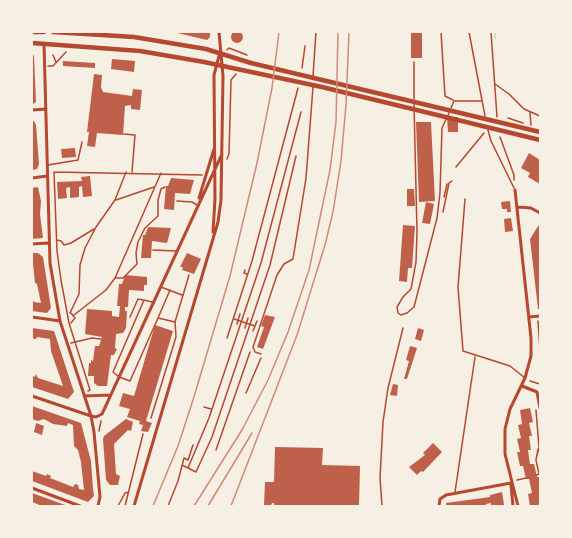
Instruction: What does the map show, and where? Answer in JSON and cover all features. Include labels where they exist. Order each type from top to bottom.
[{"type":"main road","points":[[32,32],[44,32]]},
{"type":"main road","points":[[53,32],[134,37],[220,53],[540,132]]},
{"type":"main road","points":[[32,43],[140,51],[219,65],[240,72],[540,140]]},
{"type":"street","points":[[213,237],[214,75],[219,65],[219,32]]},
{"type":"street","points":[[44,43],[48,243],[60,321],[91,416],[100,497],[98,507]]},
{"type":"street","points":[[134,507],[220,211],[223,76],[219,65]]},
{"type":"street","points":[[32,110],[46,109]]},
{"type":"street","points":[[197,205],[215,144]]},
{"type":"street","points":[[32,396],[91,416],[96,417],[102,414],[222,153]]},
{"type":"street","points":[[32,178],[47,174]]},
{"type":"street","points":[[513,507],[505,429],[510,409],[522,386],[531,356],[518,207],[514,190]]},
{"type":"street","points":[[518,207],[531,208],[540,213]]},
{"type":"street","points":[[32,244],[48,243]]},
{"type":"street","points":[[32,317],[60,321]]},
{"type":"street","points":[[529,317],[539,317]]},
{"type":"street","points":[[522,386],[539,391],[540,408]]},
{"type":"street","points":[[84,396],[112,394]]},
{"type":"street","points":[[439,507],[440,499],[454,494],[511,483]]},
{"type":"street","points":[[511,483],[515,490],[518,507]]},
{"type":"street","points":[[32,488],[80,507]]},
{"type":"lane","points":[[261,354],[255,351],[254,347],[277,275],[284,264],[293,259],[306,178],[316,32]]},
{"type":"lane","points":[[441,32],[445,96],[454,101],[481,101]]},
{"type":"lane","points":[[470,32],[481,101],[491,141],[514,190]]},
{"type":"lane","points":[[414,62],[416,262],[411,289],[397,307],[401,315],[407,314],[414,307],[437,218],[442,128],[454,101]]},
{"type":"lane","points":[[47,165],[78,160],[82,142]]},
{"type":"lane","points":[[465,199],[458,287],[463,351],[510,366],[525,378]]},
{"type":"lane","points":[[177,201],[192,202],[197,205]]},
{"type":"lane","points":[[153,250],[176,251]]},
{"type":"lane","points":[[151,418],[176,337],[175,322],[189,275]]},
{"type":"lane","points":[[160,287],[183,296]]},
{"type":"lane","points":[[144,300],[113,372],[130,381],[170,290]]},
{"type":"lane","points":[[130,317],[138,299],[153,302]]},
{"type":"lane","points":[[159,318],[175,322]]},
{"type":"lane","points":[[382,507],[380,478],[382,422],[403,328]]},
{"type":"lane","points":[[454,494],[475,356]]},
{"type":"lane","points":[[124,507],[143,434]]},
{"type":"lane","points":[[118,507],[125,493],[130,491]]},
{"type":"path","points":[[491,32],[497,121]]},
{"type":"path","points":[[302,69],[305,46]]},
{"type":"path","points":[[230,48],[243,52]]},
{"type":"path","points":[[44,67],[53,66],[66,52]]},
{"type":"path","points":[[53,55],[57,63]]},
{"type":"path","points":[[222,172],[229,154],[231,80],[235,74],[240,72]]},
{"type":"path","points":[[494,83],[530,112],[540,116]]},
{"type":"path","points":[[540,83],[540,102]]},
{"type":"path","points":[[227,338],[248,275],[298,85]]},
{"type":"path","points":[[188,468],[212,409],[264,253],[301,112]]},
{"type":"path","points":[[530,112],[531,129]]},
{"type":"path","points":[[456,166],[488,128]]},
{"type":"path","points":[[124,134],[135,135],[132,172]]},
{"type":"path","points":[[500,135],[514,175],[514,190]]},
{"type":"path","points":[[182,465],[196,472],[213,433],[278,235],[296,156]]},
{"type":"path","points":[[47,174],[54,172],[132,172],[206,175]]},
{"type":"path","points":[[54,172],[57,251],[69,324],[90,390],[84,396]]},
{"type":"path","points":[[69,313],[79,294],[82,258],[96,227],[115,200],[126,172]]},
{"type":"path","points":[[69,324],[74,320],[74,315],[106,290],[115,278],[161,173]]},
{"type":"path","points":[[445,199],[449,183],[452,181]]},
{"type":"path","points":[[443,212],[447,184]]},
{"type":"path","points":[[115,200],[155,187]]},
{"type":"path","points":[[115,278],[123,278],[137,264],[138,242],[146,228],[157,219],[159,194],[165,187]]},
{"type":"path","points":[[57,251],[96,227]]},
{"type":"path","points":[[56,240],[61,241],[64,245]]},
{"type":"path","points":[[245,270],[244,273],[248,275]]},
{"type":"path","points":[[69,313],[74,315]]},
{"type":"path","points":[[237,324],[240,314]]},
{"type":"path","points":[[539,317],[540,350]]},
{"type":"path","points":[[234,318],[260,327]]},
{"type":"path","points":[[245,328],[248,318]]},
{"type":"path","points":[[253,332],[257,321]]},
{"type":"path","points":[[68,344],[101,339]]},
{"type":"path","points":[[216,450],[254,347]]},
{"type":"path","points":[[246,393],[261,354]]},
{"type":"path","points":[[525,378],[540,384]]},
{"type":"path","points":[[204,407],[209,406],[212,409]]},
{"type":"path","points":[[536,411],[540,460]]},
{"type":"path","points":[[213,433],[222,435]]},
{"type":"path","points":[[168,507],[184,458],[188,460],[193,445]]},
{"type":"path","points":[[538,446],[536,460],[538,475]]},
{"type":"path","points":[[511,483],[526,478]]},
{"type":"building","points":[[239,31],[243,37],[239,43],[235,43],[231,35]]},
{"type":"building","points":[[173,32],[210,32],[210,37],[207,40]]},
{"type":"building","points":[[411,32],[422,32],[422,58],[411,58]]},
{"type":"building","points":[[32,53],[36,102],[32,105]]},
{"type":"building","points":[[112,59],[135,61],[134,72],[111,69]]},
{"type":"building","points":[[63,61],[95,63],[95,68],[63,66]]},
{"type":"building","points":[[94,74],[102,75],[103,92],[132,96],[133,89],[142,90],[140,110],[131,109],[131,105],[125,106],[123,135],[97,133],[95,147],[87,146]]},
{"type":"building","points":[[447,117],[458,117],[458,132],[448,132]]},
{"type":"building","points":[[32,121],[36,125],[39,164],[37,169],[32,170]]},
{"type":"building","points":[[416,122],[431,122],[435,201],[419,202]]},
{"type":"building","points":[[75,148],[76,157],[62,158],[61,149]]},
{"type":"building","points":[[529,153],[540,160],[540,184],[528,177],[530,173],[521,168]]},
{"type":"building","points":[[90,176],[92,196],[83,197],[82,186],[79,187],[79,197],[70,198],[70,187],[66,188],[67,198],[58,199],[57,182],[82,181],[81,177]]},
{"type":"building","points":[[171,178],[194,180],[190,194],[175,193],[174,210],[164,209],[166,186]]},
{"type":"building","points":[[38,187],[43,238],[32,239],[32,188]]},
{"type":"building","points":[[407,189],[414,189],[415,206],[407,206]]},
{"type":"building","points":[[510,201],[511,212],[507,212],[507,209],[502,209],[501,202]]},
{"type":"building","points":[[426,202],[434,204],[430,224],[422,223]]},
{"type":"building","points":[[511,218],[513,231],[505,232],[504,219]]},
{"type":"building","points":[[540,223],[540,309],[538,309],[530,239]]},
{"type":"building","points":[[403,225],[415,226],[412,268],[408,268],[407,282],[399,281]]},
{"type":"building","points":[[148,227],[171,228],[167,243],[152,241],[151,258],[141,258],[143,235]]},
{"type":"building","points":[[32,253],[38,253],[43,257],[51,308],[47,313],[32,311],[32,299],[34,302],[41,303],[35,283]]},
{"type":"building","points":[[187,253],[201,259],[194,274],[180,267]]},
{"type":"building","points":[[125,275],[147,277],[147,285],[144,285],[144,291],[129,290],[128,307],[125,307],[127,311],[126,328],[123,333],[116,334],[115,348],[117,349],[114,355],[111,355],[107,386],[98,386],[94,383],[94,376],[88,376],[89,363],[93,361],[95,346],[99,346],[102,337],[85,334],[87,309],[112,311],[112,316],[119,317],[120,306],[117,306],[119,284],[122,284]]},
{"type":"building","points":[[265,315],[275,317],[263,349],[257,347],[264,327],[261,326]]},
{"type":"building","points":[[155,325],[173,331],[146,421],[152,423],[148,432],[141,431],[143,425],[139,424],[140,421],[127,417],[130,409],[119,406],[123,393],[134,396]]},
{"type":"building","points":[[32,328],[54,331],[74,392],[68,399],[32,387],[32,375],[35,377],[36,374],[38,378],[63,386],[51,351],[50,339],[37,337],[34,339]]},
{"type":"building","points":[[418,328],[424,330],[421,341],[415,339]]},
{"type":"building","points":[[410,346],[417,348],[407,379],[404,379],[409,361],[406,360]]},
{"type":"building","points":[[393,384],[398,385],[397,396],[390,395]]},
{"type":"building","points":[[32,406],[81,423],[91,461],[94,496],[88,502],[32,481],[32,471],[46,476],[47,474],[51,476],[50,478],[73,487],[75,484],[78,485],[79,489],[84,490],[81,462],[78,450],[74,446],[73,425],[53,424],[44,419],[38,421],[32,419]]},
{"type":"building","points":[[530,408],[533,422],[529,423],[532,436],[529,436],[531,450],[528,450],[530,464],[534,464],[537,477],[540,477],[540,506],[530,506],[528,494],[532,493],[529,479],[526,479],[523,466],[520,466],[517,452],[520,452],[517,439],[521,438],[518,425],[522,424],[520,410]]},
{"type":"building","points":[[126,419],[133,422],[131,431],[128,430],[114,444],[116,474],[120,476],[118,485],[110,485],[106,480],[103,439]]},
{"type":"building","points":[[36,423],[44,426],[42,435],[34,432]]},
{"type":"building","points":[[433,443],[442,452],[423,472],[417,475],[409,467],[425,455],[423,453]]},
{"type":"building","points":[[275,447],[323,448],[322,465],[360,466],[359,506],[274,506],[274,503],[264,505],[265,482],[274,482]]},
{"type":"building","points":[[502,492],[504,505],[502,506],[491,506],[491,503],[486,506],[446,506],[446,503],[490,497],[490,495]]},
{"type":"building","points":[[32,493],[68,506],[42,506],[32,502]]},
{"type":"waterway","points":[[495,32],[495,39]]},
{"type":"tram line","points":[[231,506],[297,335],[325,245],[341,161],[349,32]]},
{"type":"tram line","points":[[208,506],[252,433]]},
{"type":"railway","points":[[153,506],[178,446],[230,276],[257,163],[272,88],[279,32]]},
{"type":"railway","points":[[194,506],[242,430],[268,380],[288,332],[309,270],[330,170],[336,122],[338,32]]}]
